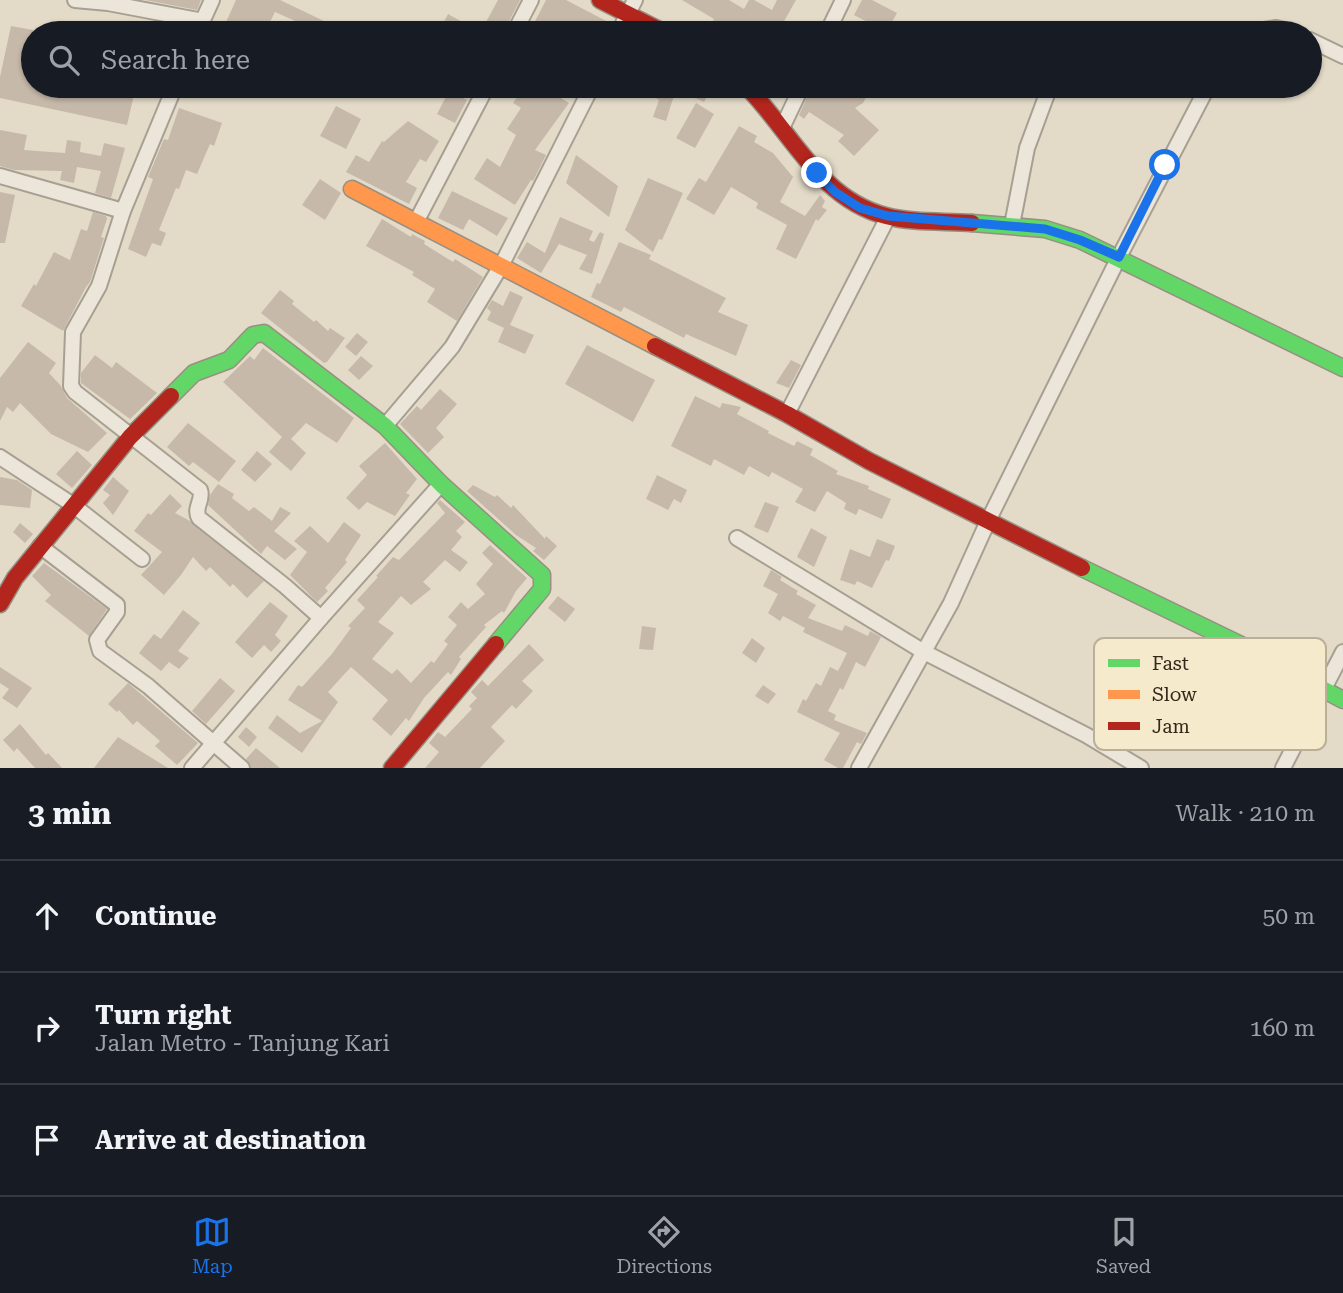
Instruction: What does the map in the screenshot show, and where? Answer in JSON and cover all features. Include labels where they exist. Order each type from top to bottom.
[{"type":"street","points":[[75,0],[109,2],[178,21]]},
{"type":"street","points":[[203,21],[212,0]]},
{"type":"street","points":[[520,21],[531,0]]},
{"type":"street","points":[[600,0],[632,7],[650,21]]},
{"type":"street","points":[[833,21],[843,0]]},
{"type":"street","points":[[1322,46],[1343,56]]},
{"type":"street","points":[[171,98],[123,211],[99,286],[73,332],[70,380],[75,392],[200,491],[202,496],[196,509],[199,518],[321,618]]},
{"type":"street","points":[[416,222],[480,98]]},
{"type":"street","points":[[385,426],[452,348],[501,266],[586,98]]},
{"type":"street","points":[[756,98],[835,192],[860,208],[888,216],[1045,229],[1080,240],[1343,368]]},
{"type":"street","points":[[782,128],[796,98]]},
{"type":"street","points":[[1012,225],[1027,148],[1046,98]]},
{"type":"street","points":[[859,768],[951,603],[988,521],[1119,257],[1202,98]]},
{"type":"street","points":[[0,176],[123,211]]},
{"type":"street","points":[[352,189],[787,414],[869,461],[1226,638]]},
{"type":"street","points":[[787,414],[888,216]]},
{"type":"street","points":[[0,604],[15,578],[130,436],[194,373],[229,360],[258,332],[270,335],[385,426],[441,484],[540,572],[544,583],[542,589],[392,768]]},
{"type":"street","points":[[0,457],[73,505],[142,559]]},
{"type":"street","points":[[192,768],[441,484]]},
{"type":"street","points":[[737,538],[924,652],[1094,740]]},
{"type":"street","points":[[40,546],[117,604],[117,612],[97,640],[100,651],[148,686],[242,768]]},
{"type":"street","points":[[1326,686],[1343,652]]},
{"type":"street","points":[[1326,691],[1343,700]]},
{"type":"street","points":[[1111,750],[1141,768]]},
{"type":"street","points":[[1283,768],[1292,750]]},
{"type":"building","points":[[145,0],[201,0],[197,10]]},
{"type":"building","points":[[236,0],[280,0],[324,21],[295,21],[275,12],[270,21],[226,21]]},
{"type":"building","points":[[498,0],[520,0],[509,21],[487,21]]},
{"type":"building","points":[[546,0],[566,0],[606,21],[535,21]]},
{"type":"building","points":[[682,0],[729,0],[744,9],[749,0],[754,0],[772,10],[777,0],[796,0],[784,21],[713,21],[714,19]]},
{"type":"building","points":[[862,0],[872,0],[897,13],[892,21],[866,21],[854,15]]},
{"type":"building","points":[[448,14],[461,21],[444,21]]},
{"type":"building","points":[[11,26],[21,28],[21,98],[133,98],[127,125],[0,98],[0,77]]},
{"type":"building","points":[[445,98],[467,100],[455,123],[437,114]]},
{"type":"building","points":[[517,98],[561,98],[569,103],[535,150],[546,155],[533,181],[531,180],[515,205],[474,179],[487,158],[500,167],[516,135],[507,129],[521,108],[513,103]]},
{"type":"building","points":[[656,98],[673,98],[666,121],[653,117],[659,100]]},
{"type":"building","points":[[807,98],[866,98],[855,108],[879,130],[854,156],[838,141],[844,135],[809,112],[804,119],[799,115]]},
{"type":"building","points":[[696,103],[714,114],[695,148],[676,138]]},
{"type":"building","points":[[336,106],[361,119],[346,149],[320,136]]},
{"type":"building","points":[[179,108],[222,123],[214,146],[210,144],[197,174],[186,170],[159,230],[166,233],[161,246],[152,243],[146,257],[128,249],[153,179],[148,177],[164,139],[168,140]]},
{"type":"building","points":[[408,121],[439,141],[426,162],[420,159],[406,182],[417,188],[409,204],[346,172],[356,155],[369,162],[382,141]]},
{"type":"building","points":[[739,126],[757,136],[754,142],[773,153],[793,177],[780,202],[805,216],[820,195],[825,201],[822,207],[827,210],[818,221],[816,219],[796,259],[776,249],[787,225],[756,208],[758,203],[731,187],[714,215],[686,199],[699,178],[706,182]]},
{"type":"building","points":[[0,130],[27,135],[24,150],[65,153],[67,140],[81,142],[80,152],[101,156],[104,143],[125,148],[111,198],[95,193],[101,171],[77,167],[74,183],[60,180],[62,171],[14,170],[0,166]]},
{"type":"building","points":[[576,155],[618,186],[609,217],[566,183]]},
{"type":"building","points":[[648,178],[683,193],[662,240],[659,239],[653,252],[625,230]]},
{"type":"building","points":[[320,179],[341,193],[325,220],[302,205]]},
{"type":"building","points":[[452,191],[508,218],[497,236],[469,219],[463,230],[438,218]]},
{"type":"building","points":[[0,192],[15,195],[5,243],[0,243]]},
{"type":"building","points":[[93,212],[106,216],[101,237],[104,238],[90,282],[63,331],[21,306],[34,284],[36,286],[54,252],[70,260],[81,229],[87,231]]},
{"type":"building","points":[[560,217],[593,231],[589,240],[594,242],[600,232],[604,234],[592,274],[579,269],[587,255],[559,244],[541,273],[517,258],[527,242],[545,253]]},
{"type":"building","points":[[382,219],[411,237],[412,234],[425,241],[424,244],[453,262],[455,259],[483,277],[457,321],[427,302],[435,289],[412,275],[414,272],[366,246]]},
{"type":"building","points":[[619,242],[651,255],[649,259],[726,298],[718,312],[748,325],[736,356],[686,334],[684,338],[624,307],[621,312],[591,297],[597,283],[600,284]]},
{"type":"building","points":[[280,290],[314,322],[316,320],[328,331],[330,328],[345,338],[327,362],[324,363],[261,313]]},
{"type":"building","points":[[510,291],[523,297],[510,325],[534,335],[525,354],[498,342],[504,328],[487,320],[491,312],[487,308],[492,300],[503,306]]},
{"type":"building","points":[[357,333],[368,342],[356,356],[345,347]]},
{"type":"building","points":[[28,342],[56,363],[49,373],[61,386],[67,398],[107,433],[88,452],[51,434],[20,403],[13,412],[7,407],[0,421],[0,378]]},
{"type":"building","points":[[587,345],[655,380],[633,422],[565,384]]},
{"type":"building","points":[[263,348],[354,418],[337,443],[306,423],[291,439],[306,453],[291,471],[269,452],[282,437],[223,382],[250,356],[254,360]]},
{"type":"building","points":[[95,355],[112,368],[116,362],[157,393],[130,419],[81,383],[81,373]]},
{"type":"building","points":[[361,356],[373,366],[359,380],[348,370]]},
{"type":"building","points":[[791,360],[801,365],[789,388],[776,383]]},
{"type":"building","points":[[440,389],[457,404],[436,428],[444,437],[428,453],[400,424],[417,406],[421,410]]},
{"type":"building","points":[[695,396],[720,408],[722,403],[741,407],[737,414],[794,446],[797,441],[813,449],[810,455],[838,471],[836,474],[869,486],[868,489],[891,499],[882,519],[859,509],[856,515],[844,509],[846,503],[827,491],[815,512],[795,502],[803,489],[772,472],[769,477],[749,466],[744,475],[714,459],[711,466],[671,446]]},
{"type":"building","points":[[188,423],[236,461],[219,482],[193,462],[189,466],[167,447]]},
{"type":"building","points":[[385,443],[417,479],[406,493],[410,495],[395,516],[367,502],[359,510],[346,498],[367,475],[359,466]]},
{"type":"building","points":[[77,451],[92,465],[72,488],[56,474]]},
{"type":"building","points":[[257,451],[272,464],[255,482],[241,470]]},
{"type":"building","points":[[657,475],[687,490],[681,503],[674,499],[668,510],[646,499]]},
{"type":"building","points":[[0,477],[17,480],[32,490],[30,508],[0,505]]},
{"type":"building","points":[[113,477],[129,491],[113,515],[103,503],[110,495],[103,490]]},
{"type":"building","points":[[218,484],[234,494],[232,498],[249,511],[254,507],[272,521],[280,507],[291,513],[274,531],[297,549],[285,560],[267,546],[261,554],[208,505],[210,495]]},
{"type":"building","points":[[473,485],[495,497],[497,495],[511,508],[513,505],[545,539],[546,536],[557,546],[544,560],[533,551],[536,548],[516,535],[467,491]]},
{"type":"building","points":[[170,494],[182,506],[175,513],[190,521],[264,581],[247,598],[233,584],[230,587],[210,567],[206,571],[193,557],[164,595],[141,575],[162,552],[134,531],[148,513],[151,515]]},
{"type":"building","points":[[440,500],[465,522],[456,531],[462,537],[451,550],[468,562],[460,572],[445,560],[423,582],[431,589],[411,605],[401,596],[378,622],[394,633],[372,659],[392,674],[397,669],[411,683],[431,661],[434,663],[448,644],[444,641],[457,625],[448,617],[461,602],[468,609],[485,594],[476,584],[493,564],[482,553],[490,545],[527,578],[504,613],[502,611],[484,625],[486,627],[459,657],[461,659],[451,675],[448,672],[424,698],[409,721],[406,718],[391,736],[372,719],[388,700],[351,667],[328,692],[338,702],[302,753],[268,728],[277,715],[300,733],[322,721],[288,700],[298,685],[302,687],[331,655],[351,628],[348,626],[365,608],[357,600],[378,577],[376,576],[393,557],[399,560],[445,513],[437,503]]},
{"type":"building","points":[[765,502],[779,507],[768,533],[754,527]]},
{"type":"building","points":[[344,522],[361,535],[345,560],[347,562],[325,588],[328,591],[317,602],[290,575],[307,552],[294,541],[310,526],[328,543]]},
{"type":"building","points":[[20,523],[33,534],[25,543],[13,532]]},
{"type":"building","points":[[811,528],[827,537],[814,567],[797,557]]},
{"type":"building","points":[[877,539],[895,546],[872,588],[857,581],[855,585],[840,580],[850,549],[870,557]]},
{"type":"building","points":[[44,563],[107,609],[89,636],[45,601],[51,595],[32,576]]},
{"type":"building","points":[[771,570],[782,577],[780,580],[798,591],[796,594],[816,605],[808,618],[842,631],[845,625],[868,636],[870,631],[881,637],[865,667],[856,662],[843,690],[840,688],[828,711],[836,715],[834,720],[867,733],[861,744],[857,742],[843,768],[824,760],[840,733],[797,712],[803,699],[806,701],[816,683],[821,686],[830,667],[838,671],[847,653],[803,632],[805,628],[783,616],[780,621],[768,613],[778,594],[763,586]]},
{"type":"building","points":[[558,596],[575,609],[565,622],[548,608]]},
{"type":"building","points":[[270,602],[288,616],[275,635],[281,641],[271,652],[264,645],[252,658],[235,642]]},
{"type":"building","points":[[183,610],[200,623],[178,651],[189,658],[179,669],[169,662],[161,671],[139,653],[154,634],[161,639]]},
{"type":"building","points":[[642,626],[656,628],[653,650],[639,649]]},
{"type":"building","points":[[752,638],[765,648],[756,663],[742,653]]},
{"type":"building","points":[[529,644],[544,660],[522,681],[533,691],[516,709],[512,705],[491,727],[505,741],[480,768],[425,768],[439,752],[429,743],[438,732],[445,737],[472,709],[469,706],[477,698],[471,692],[482,680],[488,686]]},
{"type":"building","points":[[0,667],[32,688],[17,708],[2,698],[9,689],[0,683]]},
{"type":"building","points":[[220,678],[235,691],[206,724],[192,711]]},
{"type":"building","points":[[128,683],[198,743],[177,765],[155,746],[160,741],[137,721],[133,725],[119,710],[117,712],[108,704]]},
{"type":"building","points":[[763,685],[776,694],[768,704],[755,696]]},
{"type":"building","points":[[20,724],[46,755],[48,753],[62,768],[35,768],[17,748],[14,752],[3,740]]},
{"type":"building","points":[[246,727],[257,737],[249,747],[238,737]]},
{"type":"building","points":[[118,737],[126,742],[168,768],[94,768]]},
{"type":"building","points":[[256,748],[280,768],[251,768],[246,759]]},
{"type":"traffic: fast","points":[[972,223],[1045,229],[1080,240],[1343,368]]},
{"type":"traffic: fast","points":[[171,396],[194,373],[229,360],[253,335],[264,333],[385,426],[441,484],[542,575],[542,589],[496,644]]},
{"type":"traffic: fast","points":[[1082,568],[1227,638]]},
{"type":"traffic: fast","points":[[1326,691],[1343,700]]},
{"type":"traffic: slow","points":[[352,189],[655,346]]},
{"type":"traffic: jam","points":[[600,0],[641,21]]},
{"type":"traffic: jam","points":[[757,98],[808,162],[842,195],[886,216],[906,220],[972,223]]},
{"type":"traffic: jam","points":[[655,346],[787,414],[869,461],[1082,568]]},
{"type":"traffic: jam","points":[[0,604],[15,578],[130,437],[171,396]]},
{"type":"traffic: jam","points":[[392,768],[496,644]]},
{"type":"route","points":[[817,173],[835,192],[860,208],[888,216],[1045,229],[1119,257],[1165,165]]}]
